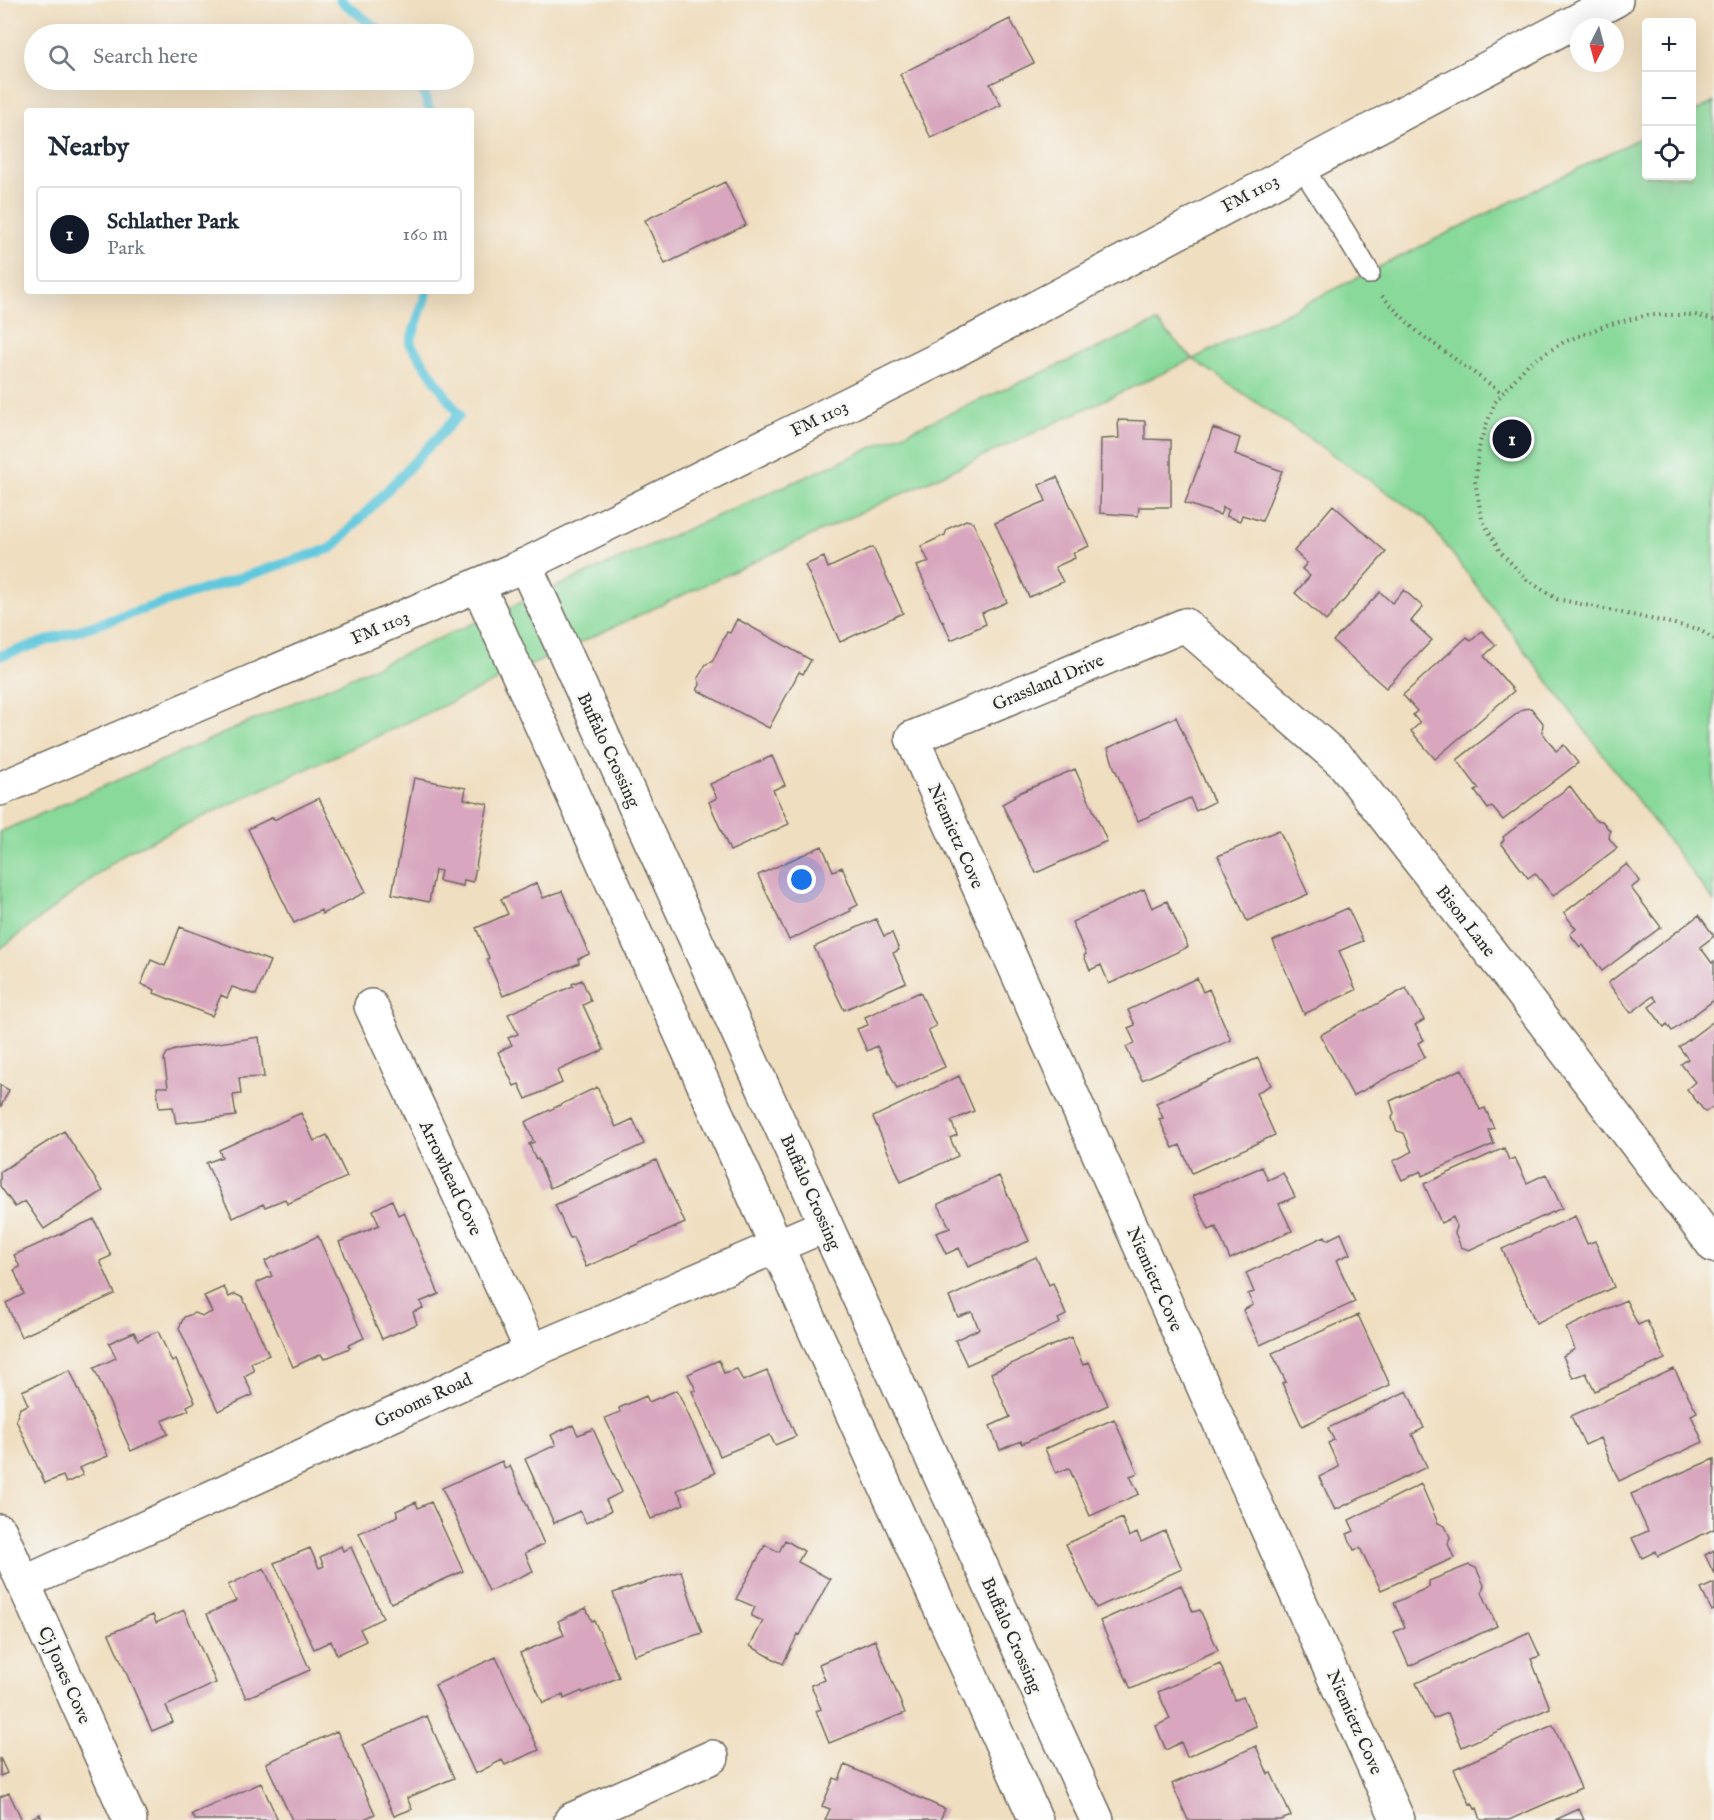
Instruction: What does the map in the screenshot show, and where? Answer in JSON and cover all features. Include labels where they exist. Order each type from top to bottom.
[{"type":"street","name":"FM 1103","points":[[0,789],[525,565],[945,356],[1616,0]]},
{"type":"street","name":"Buffalo Crossing","points":[[525,565],[1097,1820]]},
{"type":"street","points":[[478,585],[1036,1820]]},
{"type":"street","name":"Grassland Drive","points":[[912,738],[1185,625]]},
{"type":"street","name":"Bison Lane","points":[[1185,625],[1344,764],[1714,1246]]},
{"type":"street","name":"Niemietz Cove","points":[[912,738],[1398,1820]]},
{"type":"street","name":"Arrowhead Cove","points":[[371,1006],[532,1351]]},
{"type":"street","name":"Grooms Road","points":[[24,1583],[532,1351],[826,1225]]},
{"type":"street","name":"Cj Jones Cove","points":[[0,1531],[130,1820]]},
{"type":"street","points":[[571,1820],[712,1757]]},
{"type":"lane","points":[[1301,166],[1369,273]]},
{"type":"path","points":[[1369,273],[1379,293],[1415,330],[1503,393]]},
{"type":"path","points":[[1714,320],[1695,315],[1648,315],[1607,325],[1564,342],[1528,364],[1495,402],[1480,442],[1475,481],[1482,519],[1499,550],[1527,580],[1557,599],[1698,629],[1714,639]]},
{"type":"green space","points":[[1714,102],[1714,902],[1426,519],[1193,359],[1642,137],[1642,180],[1696,180],[1696,111]]},
{"type":"green space","points":[[1157,322],[1193,359],[127,852],[0,949],[0,832]]},
{"type":"building","points":[[1010,19],[1034,63],[990,84],[1001,105],[931,138],[900,74]]},
{"type":"building","points":[[725,182],[746,225],[665,264],[645,220]]},
{"type":"building","points":[[1118,420],[1145,421],[1145,439],[1171,440],[1171,507],[1139,507],[1138,516],[1100,513],[1101,439],[1119,438]]},
{"type":"building","points":[[1213,428],[1240,438],[1235,454],[1282,471],[1262,521],[1242,515],[1240,521],[1226,516],[1229,510],[1223,507],[1220,515],[1185,503]]},
{"type":"building","points":[[1057,477],[1089,546],[1073,553],[1075,558],[1055,567],[1063,582],[1029,597],[995,523],[1046,501],[1039,485]]},
{"type":"building","points":[[1333,505],[1386,552],[1326,621],[1295,593],[1310,576],[1302,569],[1307,563],[1294,551]]},
{"type":"building","points":[[966,520],[973,522],[1007,602],[982,613],[986,624],[951,640],[917,566],[929,562],[921,546],[945,535],[947,529]]},
{"type":"building","points":[[873,547],[903,613],[840,642],[805,565],[824,557],[828,568]]},
{"type":"building","points":[[1404,590],[1423,607],[1411,621],[1432,640],[1386,688],[1333,641],[1380,592],[1392,603]]},
{"type":"building","points":[[737,619],[811,660],[803,674],[799,672],[769,728],[697,690],[700,685],[698,678],[706,664],[712,662],[727,632],[730,633]]},
{"type":"building","points":[[1482,631],[1496,645],[1484,656],[1514,691],[1435,759],[1411,731],[1420,723],[1413,715],[1417,711],[1403,695],[1467,637],[1471,641]]},
{"type":"building","points":[[1531,708],[1543,723],[1542,732],[1556,751],[1564,745],[1578,763],[1503,820],[1492,807],[1488,809],[1475,791],[1479,789],[1457,760],[1523,709]]},
{"type":"building","points":[[1176,717],[1214,802],[1196,811],[1190,798],[1138,821],[1108,748]]},
{"type":"building","points":[[772,756],[785,785],[773,790],[789,824],[730,851],[709,802],[717,798],[710,784]]},
{"type":"building","points":[[1075,769],[1107,841],[1036,873],[1002,804],[1015,797],[1014,795]]},
{"type":"building","points":[[414,778],[466,788],[464,799],[488,804],[473,882],[464,880],[463,886],[439,881],[441,871],[435,870],[429,902],[392,894]]},
{"type":"building","points":[[1570,786],[1595,820],[1602,821],[1610,831],[1609,838],[1617,848],[1553,896],[1535,873],[1528,878],[1501,843],[1504,840],[1503,837]]},
{"type":"building","points":[[319,798],[366,892],[322,914],[321,910],[294,923],[248,829],[273,817],[274,820]]},
{"type":"building","points":[[1279,830],[1308,894],[1247,921],[1218,856]]},
{"type":"building","points":[[822,846],[833,871],[842,867],[858,905],[850,909],[851,911],[789,940],[758,875]]},
{"type":"building","points":[[1627,864],[1640,881],[1631,888],[1661,927],[1602,971],[1583,945],[1580,947],[1570,934],[1576,929],[1564,913]]},
{"type":"building","points":[[537,883],[543,898],[562,891],[589,954],[578,959],[579,963],[503,996],[476,928],[508,914],[501,899]]},
{"type":"building","points":[[1144,889],[1152,908],[1167,901],[1188,947],[1109,984],[1101,965],[1090,970],[1084,956],[1086,954],[1072,922]]},
{"type":"building","points":[[1348,908],[1363,941],[1339,951],[1356,990],[1304,1014],[1273,941]]},
{"type":"building","points":[[1699,915],[1714,936],[1700,947],[1712,963],[1714,961],[1714,1000],[1672,1031],[1667,1024],[1664,1027],[1649,1007],[1657,1001],[1653,996],[1631,1013],[1608,983]]},
{"type":"building","points":[[876,919],[884,936],[892,933],[899,950],[893,953],[906,982],[844,1010],[814,947]]},
{"type":"building","points":[[180,927],[270,961],[256,995],[232,987],[227,998],[221,995],[212,1016],[154,993],[155,990],[141,984],[151,960],[165,966]]},
{"type":"building","points":[[1197,978],[1203,992],[1209,989],[1231,1040],[1142,1080],[1126,1047],[1135,1043],[1128,1028],[1135,1025],[1128,1010]]},
{"type":"building","points":[[582,980],[591,1001],[583,1005],[604,1050],[557,1071],[562,1083],[526,1099],[519,1084],[514,1086],[498,1052],[512,1045],[508,1038],[518,1034],[508,1014]]},
{"type":"building","points":[[1406,988],[1424,1020],[1415,1025],[1424,1040],[1418,1043],[1425,1057],[1353,1096],[1320,1035]]},
{"type":"building","points":[[920,992],[936,1026],[928,1030],[945,1067],[897,1089],[877,1046],[867,1051],[857,1029],[868,1025],[865,1017]]},
{"type":"building","points":[[1714,1021],[1714,1106],[1705,1112],[1687,1089],[1695,1082],[1681,1064],[1688,1059],[1679,1047]]},
{"type":"building","points":[[259,1037],[264,1077],[239,1078],[241,1094],[233,1095],[236,1116],[176,1123],[173,1107],[159,1108],[157,1087],[168,1087],[164,1059],[167,1053],[178,1049]]},
{"type":"building","points":[[1258,1058],[1271,1085],[1256,1093],[1275,1135],[1192,1173],[1180,1145],[1173,1148],[1159,1119],[1163,1118],[1156,1103]]},
{"type":"building","points":[[1462,1069],[1480,1110],[1485,1108],[1494,1128],[1488,1130],[1494,1144],[1422,1176],[1421,1171],[1402,1180],[1393,1161],[1412,1152],[1404,1133],[1397,1131],[1392,1118],[1394,1113],[1390,1101]]},
{"type":"building","points":[[959,1076],[974,1111],[951,1121],[957,1135],[950,1138],[958,1156],[901,1182],[873,1117]]},
{"type":"building","points":[[0,1085],[9,1090],[0,1108]]},
{"type":"building","points":[[597,1087],[616,1127],[633,1119],[644,1144],[550,1188],[529,1144],[534,1142],[525,1122]]},
{"type":"building","points":[[301,1113],[314,1141],[327,1135],[347,1177],[287,1204],[285,1199],[265,1207],[263,1204],[233,1218],[206,1163],[222,1157],[219,1150]]},
{"type":"building","points":[[64,1131],[103,1191],[44,1229],[25,1201],[15,1207],[0,1186],[0,1172]]},
{"type":"building","points":[[1504,1148],[1509,1160],[1515,1158],[1527,1183],[1546,1174],[1562,1208],[1469,1250],[1461,1247],[1455,1233],[1457,1227],[1453,1217],[1441,1223],[1424,1184]]},
{"type":"building","points":[[656,1160],[685,1223],[586,1267],[555,1205]]},
{"type":"building","points":[[1262,1167],[1268,1180],[1283,1173],[1295,1197],[1279,1204],[1292,1231],[1230,1259],[1216,1227],[1209,1230],[1193,1196]]},
{"type":"building","points":[[999,1176],[1029,1241],[968,1267],[959,1248],[946,1254],[936,1233],[950,1228],[938,1204]]},
{"type":"building","points":[[392,1200],[398,1215],[404,1212],[439,1294],[420,1302],[423,1308],[413,1312],[417,1324],[382,1339],[339,1242],[379,1225],[373,1210]]},
{"type":"building","points":[[1575,1216],[1587,1244],[1595,1241],[1614,1287],[1536,1323],[1502,1249]]},
{"type":"building","points":[[94,1219],[111,1256],[100,1261],[115,1294],[21,1337],[6,1303],[24,1294],[14,1270],[20,1267],[14,1255]]},
{"type":"building","points":[[1341,1233],[1350,1254],[1336,1260],[1355,1302],[1260,1345],[1243,1310],[1253,1305],[1248,1294],[1254,1292],[1246,1273],[1325,1236],[1327,1240]]},
{"type":"building","points":[[318,1236],[364,1338],[348,1345],[350,1348],[324,1359],[321,1354],[293,1367],[256,1283],[272,1276],[265,1261]]},
{"type":"building","points":[[1036,1257],[1049,1285],[1053,1283],[1066,1315],[1058,1319],[1060,1323],[967,1365],[955,1340],[979,1329],[972,1312],[958,1317],[949,1297]]},
{"type":"building","points":[[224,1287],[229,1297],[235,1294],[243,1298],[269,1355],[251,1363],[254,1371],[244,1376],[253,1395],[218,1411],[179,1328],[184,1317],[194,1313],[203,1316],[212,1312],[204,1296]]},
{"type":"building","points":[[1626,1300],[1638,1325],[1647,1321],[1665,1359],[1595,1391],[1586,1373],[1573,1378],[1563,1356],[1575,1349],[1566,1328]]},
{"type":"building","points":[[1358,1315],[1390,1385],[1302,1426],[1282,1383],[1286,1382],[1272,1353]]},
{"type":"building","points":[[158,1331],[172,1362],[176,1360],[195,1402],[187,1406],[189,1410],[162,1421],[168,1434],[131,1451],[94,1368],[116,1358],[109,1343],[134,1332],[138,1340]]},
{"type":"building","points":[[1071,1337],[1083,1365],[1089,1362],[1108,1405],[1022,1444],[1021,1441],[1000,1450],[990,1426],[1010,1417],[991,1373]]},
{"type":"building","points":[[719,1360],[724,1373],[737,1369],[743,1381],[767,1371],[796,1436],[775,1445],[770,1435],[720,1456],[692,1391],[696,1390],[688,1374]]},
{"type":"building","points":[[1674,1369],[1697,1412],[1691,1415],[1703,1442],[1619,1481],[1600,1438],[1585,1445],[1571,1416]]},
{"type":"building","points":[[70,1370],[108,1456],[79,1468],[83,1475],[66,1483],[63,1476],[45,1483],[16,1420],[20,1408],[28,1405],[22,1391]]},
{"type":"building","points":[[677,1390],[715,1473],[677,1490],[684,1504],[651,1519],[605,1418],[620,1412],[619,1408],[646,1396],[649,1402]]},
{"type":"building","points":[[1407,1391],[1424,1428],[1412,1434],[1427,1467],[1335,1510],[1319,1477],[1339,1467],[1328,1443],[1334,1440],[1328,1428]]},
{"type":"building","points":[[1114,1419],[1138,1473],[1130,1476],[1139,1494],[1090,1516],[1069,1468],[1056,1473],[1045,1449]]},
{"type":"building","points":[[573,1425],[578,1435],[593,1429],[622,1492],[606,1500],[611,1511],[586,1523],[580,1511],[554,1523],[525,1459],[556,1445],[551,1435]]},
{"type":"building","points":[[1714,1459],[1714,1529],[1658,1556],[1656,1551],[1642,1558],[1632,1538],[1648,1531],[1631,1494]]},
{"type":"building","points":[[502,1461],[505,1469],[510,1466],[544,1544],[525,1553],[533,1571],[489,1591],[442,1488]]},
{"type":"building","points":[[1421,1484],[1438,1523],[1445,1526],[1450,1537],[1448,1544],[1454,1558],[1381,1590],[1360,1548],[1354,1550],[1347,1534],[1354,1531],[1349,1520]]},
{"type":"building","points":[[416,1502],[418,1508],[431,1502],[463,1571],[391,1603],[359,1533],[398,1516],[396,1511]]},
{"type":"building","points":[[1122,1518],[1129,1537],[1137,1533],[1141,1542],[1165,1531],[1182,1569],[1096,1608],[1066,1544]]},
{"type":"building","points":[[785,1540],[804,1551],[798,1562],[830,1579],[783,1664],[750,1646],[763,1621],[751,1616],[755,1607],[736,1599],[765,1545],[779,1552]]},
{"type":"building","points":[[341,1546],[343,1551],[351,1547],[383,1618],[360,1629],[366,1641],[337,1655],[331,1641],[314,1649],[274,1563],[310,1548],[319,1568],[324,1566],[320,1557]]},
{"type":"building","points":[[1714,1550],[1714,1574],[1705,1555]]},
{"type":"building","points":[[1469,1565],[1476,1568],[1484,1585],[1482,1592],[1497,1626],[1409,1666],[1394,1632],[1405,1627],[1394,1603],[1429,1587],[1429,1581]]},
{"type":"building","points":[[264,1568],[310,1670],[246,1698],[207,1614],[236,1601],[228,1585]]},
{"type":"building","points":[[681,1571],[702,1633],[634,1655],[613,1593]]},
{"type":"building","points":[[1714,1583],[1714,1610],[1712,1611],[1701,1589]]},
{"type":"building","points":[[1181,1585],[1193,1612],[1200,1610],[1218,1650],[1131,1689],[1100,1621]]},
{"type":"building","points":[[586,1608],[592,1621],[594,1620],[619,1677],[583,1693],[582,1691],[564,1699],[563,1695],[543,1703],[520,1653],[564,1635],[558,1621]]},
{"type":"building","points":[[184,1610],[216,1683],[166,1706],[173,1722],[152,1731],[109,1634],[153,1615],[156,1623]]},
{"type":"building","points":[[1529,1632],[1540,1656],[1531,1659],[1550,1708],[1462,1747],[1448,1713],[1433,1719],[1416,1683]]},
{"type":"building","points":[[875,1640],[905,1713],[829,1743],[816,1711],[821,1709],[811,1685],[825,1680],[819,1664]]},
{"type":"building","points":[[496,1657],[539,1750],[505,1765],[502,1760],[475,1774],[435,1685]]},
{"type":"building","points":[[1220,1664],[1235,1700],[1243,1697],[1256,1726],[1187,1757],[1181,1742],[1166,1750],[1156,1726],[1170,1719],[1158,1692]]},
{"type":"building","points":[[427,1716],[454,1778],[407,1798],[412,1809],[394,1816],[362,1745]]},
{"type":"building","points":[[1553,1725],[1581,1788],[1509,1820],[1481,1820],[1477,1808],[1475,1809],[1472,1803],[1470,1804],[1454,1769]]},
{"type":"building","points":[[337,1731],[375,1814],[362,1820],[292,1820],[266,1763]]},
{"type":"building","points":[[1256,1746],[1291,1816],[1281,1820],[1188,1820],[1172,1784]]},
{"type":"building","points":[[0,1758],[7,1773],[0,1776]]},
{"type":"building","points":[[845,1765],[945,1809],[940,1820],[825,1820],[830,1809],[822,1806],[834,1778],[839,1780]]},
{"type":"building","points":[[261,1783],[278,1820],[195,1820],[192,1814]]},
{"type":"building","points":[[9,1793],[22,1820],[0,1820],[0,1797]]},
{"type":"building","points":[[1579,1809],[1584,1820],[1555,1820]]},
{"type":"building","points":[[40,1814],[42,1820],[27,1820]]},
{"type":"waterway","points":[[340,0],[371,24]]},
{"type":"waterway","points":[[423,90],[429,108]]},
{"type":"waterway","points":[[0,656],[332,548],[459,415],[410,343],[426,294]]},
{"type":"place","name":"Schlather Park","points":[[1512,439]]}]
